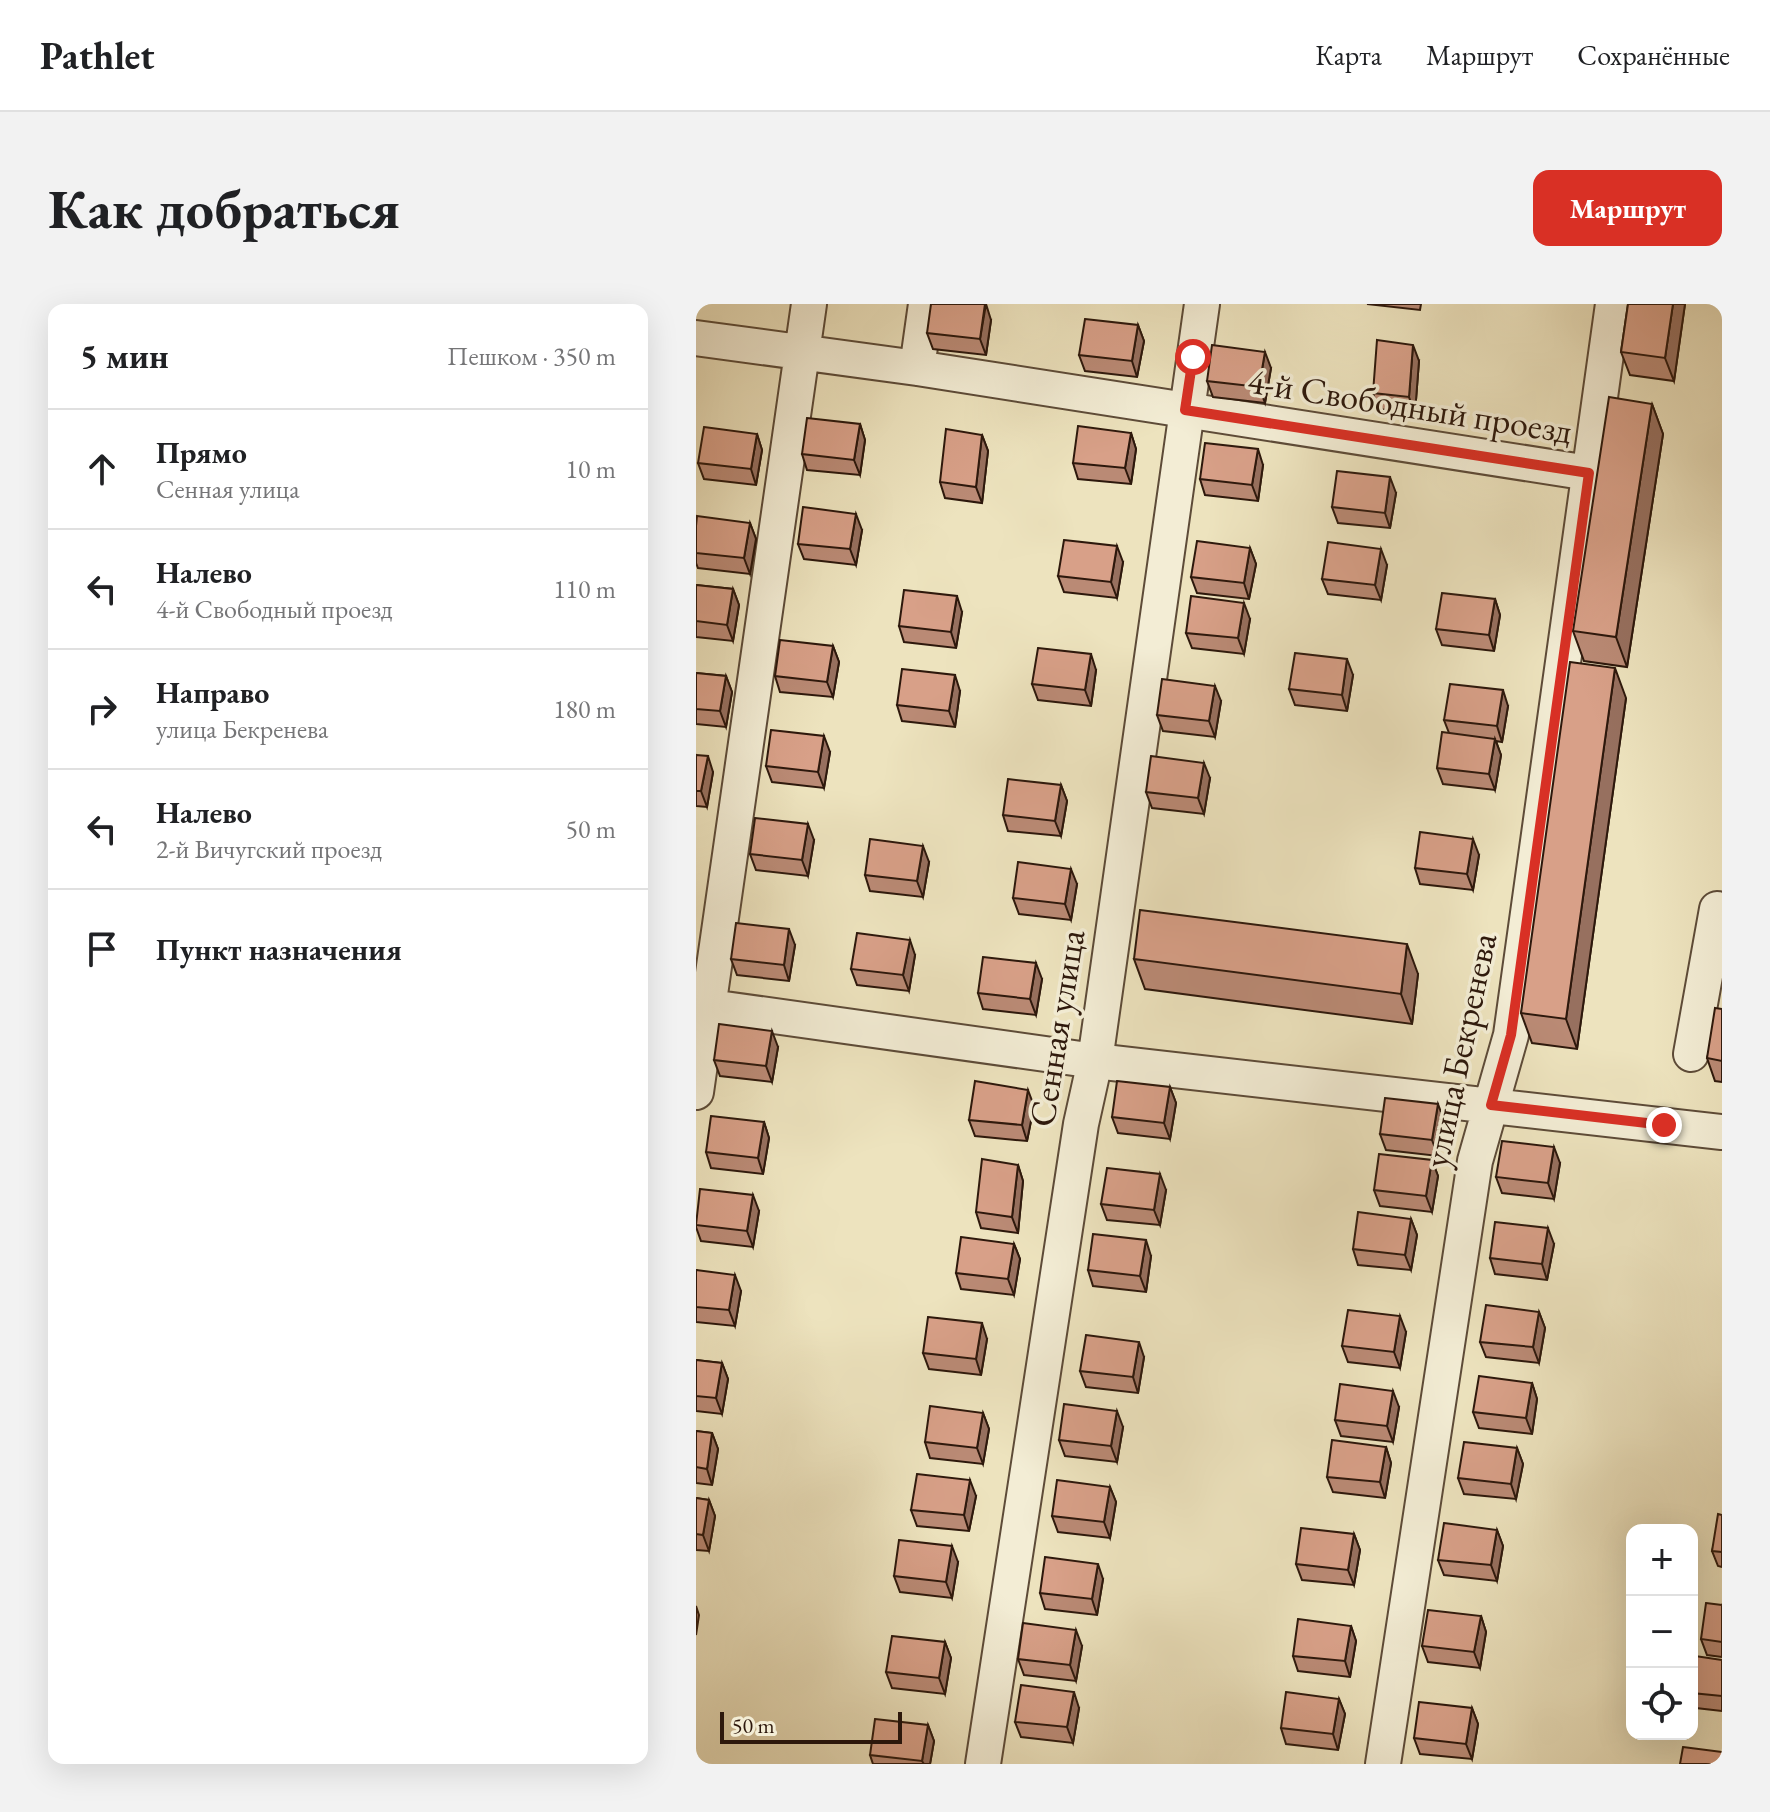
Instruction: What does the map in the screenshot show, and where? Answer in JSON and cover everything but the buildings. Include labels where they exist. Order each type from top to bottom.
[{"type":"street","points":[[696,1092],[702,1006],[809,304]]},
{"type":"street","points":[[917,368],[926,304]]},
{"type":"street","name":"Сенная улица","points":[[983,1764],[1081,1124],[1095,1061],[1202,304]]},
{"type":"street","name":"улица Бекренева","points":[[1383,1764],[1475,1161],[1511,1035],[1613,304]]},
{"type":"street","name":"4-й Свободный проезд","points":[[696,338],[917,368],[1589,473]]},
{"type":"street","points":[[1691,1054],[1717,909],[1722,910]]},
{"type":"street","points":[[702,1006],[1095,1061],[1722,1132]]},
{"type":"route","points":[[1193,357],[1185,410],[1589,473],[1511,1035],[1491,1105],[1664,1125]]}]
